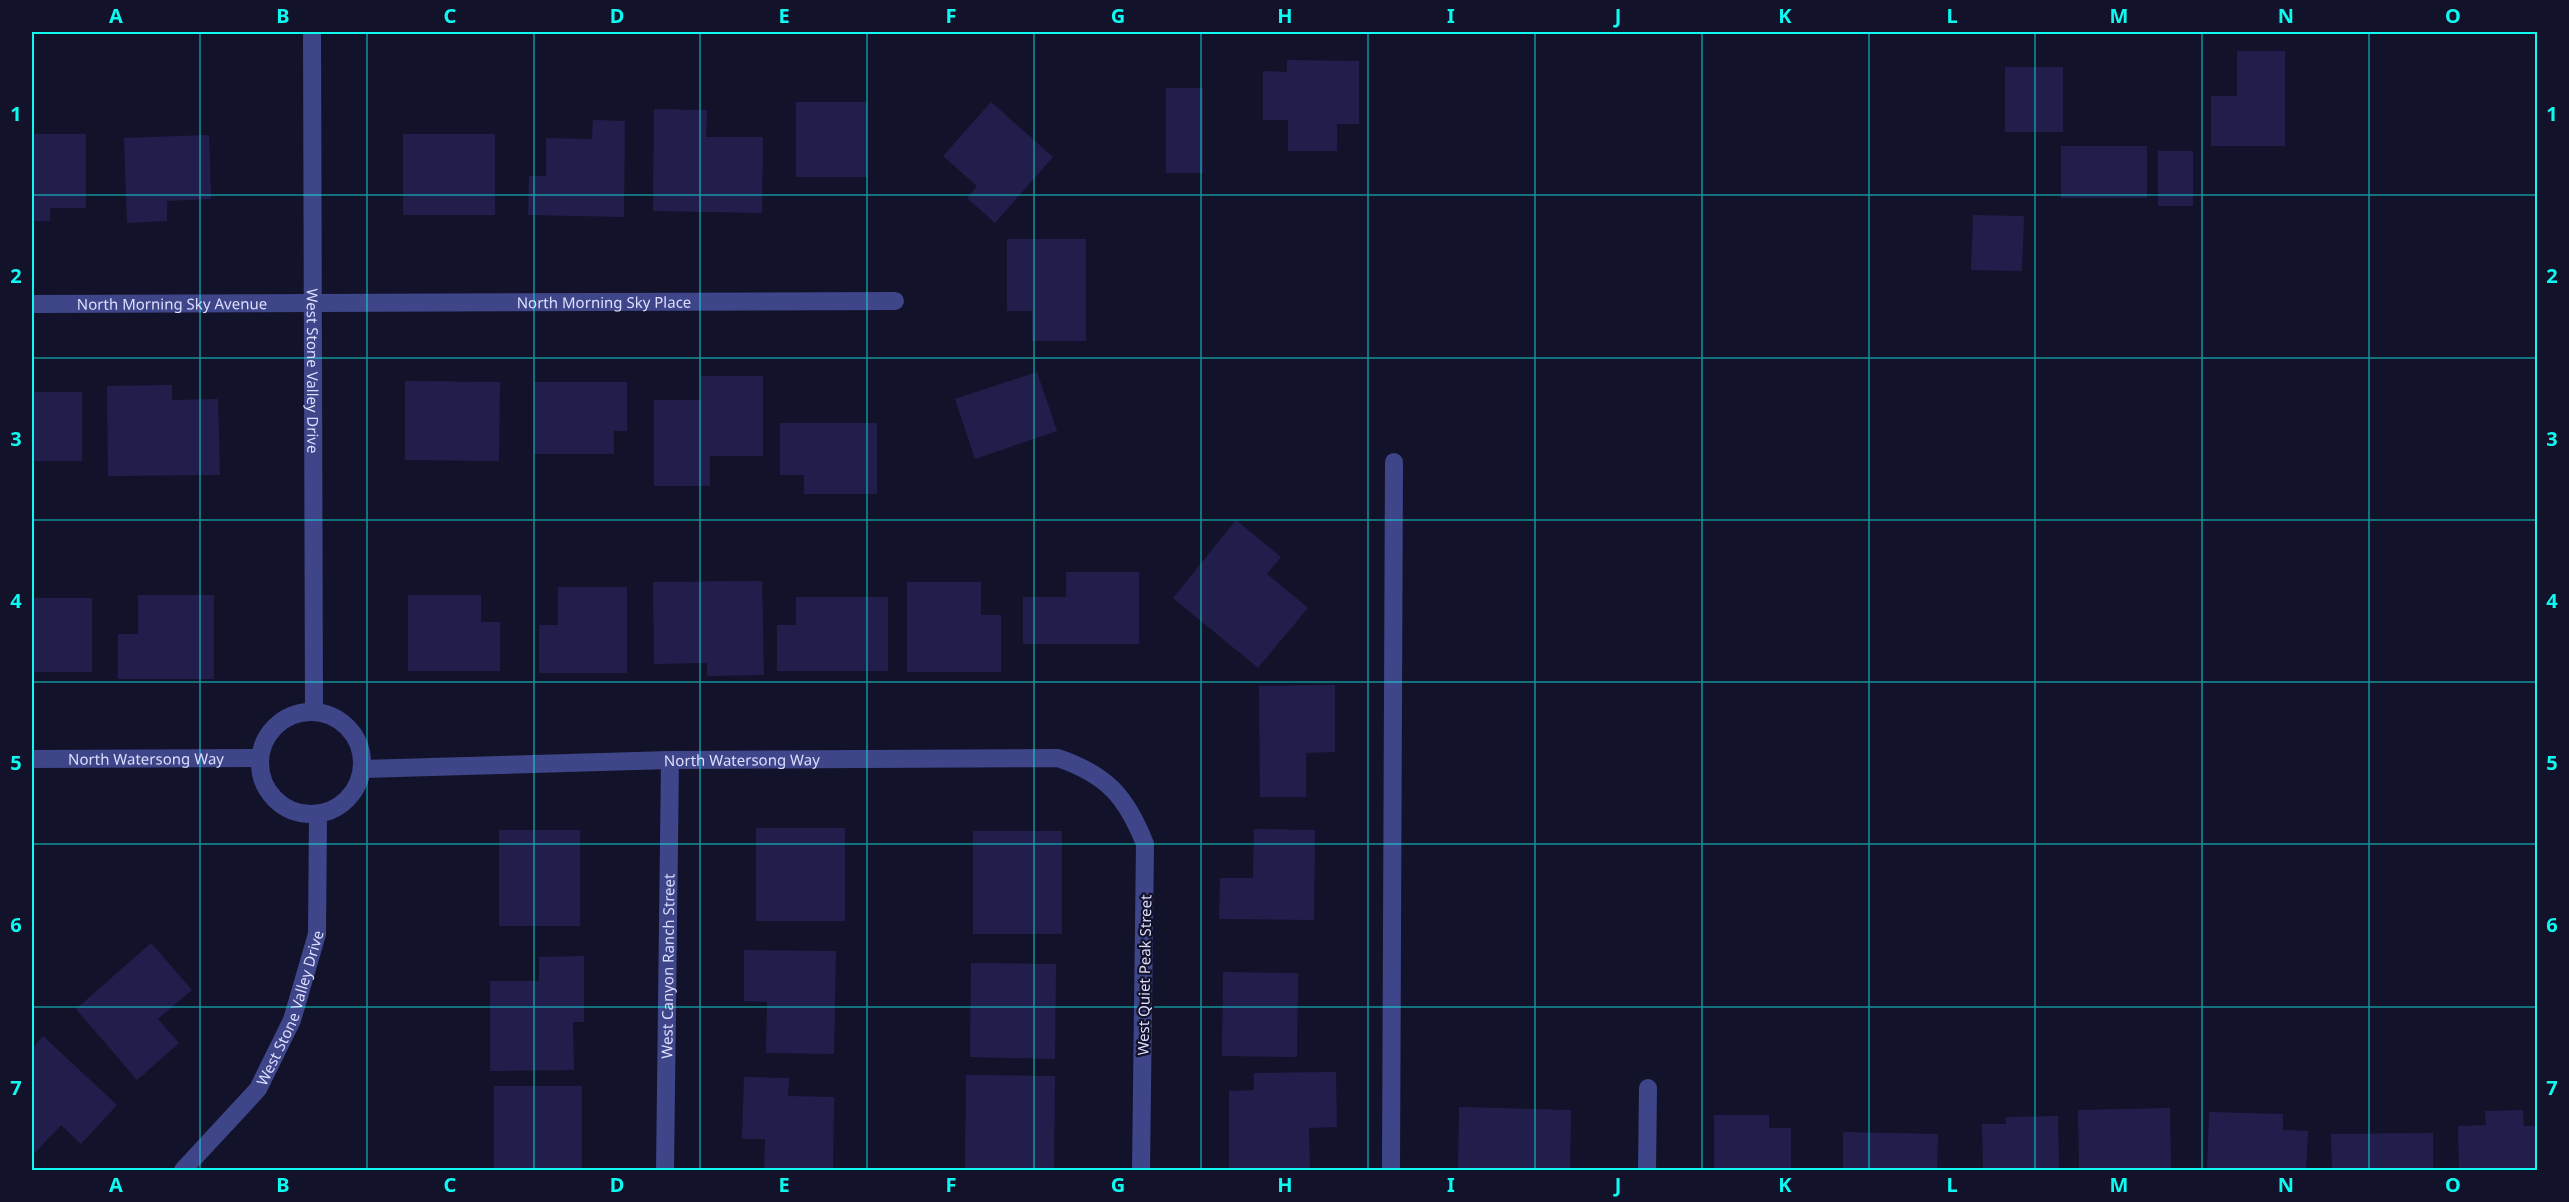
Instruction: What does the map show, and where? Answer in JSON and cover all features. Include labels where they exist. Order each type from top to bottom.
[{"type":"street","name":"West Stone Valley Drive","points":[[312,32],[314,712]]},
{"type":"street","name":"North Morning Sky Place","points":[[312,303],[896,301]]},
{"type":"street","name":"North Morning Sky Avenue","points":[[32,304],[312,303]]},
{"type":"street","points":[[1391,1170],[1394,462]]},
{"type":"street","points":[[314,712],[328,714],[350,730],[357,742],[362,769],[357,785],[347,799],[333,809],[318,813],[299,813],[283,806],[270,793],[262,777],[260,758],[268,737],[284,720],[298,714],[314,712]]},
{"type":"street","name":"North Watersong Way","points":[[32,759],[260,758]]},
{"type":"street","name":"North Watersong Way","points":[[362,769],[670,760],[1058,758],[1084,767],[1113,788]]},
{"type":"street","name":"West Canyon Ranch Street","points":[[665,1170],[670,760]]},
{"type":"street","name":"West Quiet Peak Street","points":[[1113,788],[1133,813],[1145,844],[1141,1170]]},
{"type":"street","name":"West Stone Valley Drive","points":[[183,1170],[258,1089],[292,1020],[317,934],[318,813]]},
{"type":"street","points":[[1647,1170],[1648,1088]]},
{"type":"building","points":[[2237,51],[2285,51],[2285,146],[2211,146],[2211,96],[2237,96]]},
{"type":"building","points":[[1287,60],[1359,61],[1359,124],[1337,124],[1337,151],[1288,151],[1288,120],[1263,120],[1263,71],[1287,72]]},
{"type":"building","points":[[2005,67],[2063,67],[2063,132],[2005,132]]},
{"type":"building","points":[[1166,88],[1203,88],[1203,173],[1166,173]]},
{"type":"building","points":[[796,102],[867,102],[867,177],[796,177]]},
{"type":"building","points":[[991,102],[1053,157],[995,223],[967,198],[977,186],[943,156]]},
{"type":"building","points":[[654,109],[707,110],[706,137],[763,137],[762,213],[653,211]]},
{"type":"building","points":[[593,120],[625,121],[624,217],[528,215],[529,176],[546,176],[546,138],[592,139]]},
{"type":"building","points":[[32,134],[86,134],[86,208],[50,208],[50,221],[32,221]]},
{"type":"building","points":[[403,134],[495,134],[495,215],[403,215]]},
{"type":"building","points":[[209,135],[211,199],[167,201],[167,221],[127,223],[124,138]]},
{"type":"building","points":[[2061,146],[2147,146],[2147,198],[2061,198]]},
{"type":"building","points":[[2158,151],[2193,151],[2193,206],[2158,206]]},
{"type":"building","points":[[1973,215],[2024,216],[2022,271],[1971,270]]},
{"type":"building","points":[[1007,239],[1086,239],[1086,341],[1032,341],[1032,311],[1007,311]]},
{"type":"building","points":[[1037,372],[1057,431],[975,459],[955,399]]},
{"type":"building","points":[[701,376],[763,376],[763,456],[710,456],[710,486],[654,486],[654,400],[701,400]]},
{"type":"building","points":[[405,381],[500,382],[499,461],[405,460]]},
{"type":"building","points":[[534,382],[627,382],[627,431],[614,431],[614,454],[534,454]]},
{"type":"building","points":[[172,385],[172,400],[218,399],[220,475],[108,476],[107,386]]},
{"type":"building","points":[[32,392],[82,392],[82,461],[32,461]]},
{"type":"building","points":[[780,423],[877,423],[877,494],[804,494],[804,475],[780,475]]},
{"type":"building","points":[[1236,520],[1281,557],[1267,574],[1308,608],[1258,668],[1173,598]]},
{"type":"building","points":[[1066,572],[1139,572],[1139,644],[1023,644],[1023,597],[1066,597]]},
{"type":"building","points":[[762,581],[764,675],[707,676],[707,663],[654,664],[653,582]]},
{"type":"building","points":[[907,582],[981,582],[981,615],[1001,615],[1001,672],[907,672]]},
{"type":"building","points":[[558,587],[627,587],[627,673],[539,673],[539,625],[558,625]]},
{"type":"building","points":[[138,595],[214,595],[214,679],[118,679],[118,634],[138,634]]},
{"type":"building","points":[[408,595],[481,595],[481,622],[500,622],[500,671],[408,671]]},
{"type":"building","points":[[796,597],[888,597],[888,671],[777,671],[777,625],[796,625]]},
{"type":"building","points":[[32,598],[92,598],[92,672],[32,672]]},
{"type":"building","points":[[1335,685],[1335,752],[1306,753],[1306,797],[1260,797],[1259,686]]},
{"type":"building","points":[[756,828],[845,828],[845,921],[756,921]]},
{"type":"building","points":[[1254,829],[1315,830],[1314,920],[1219,919],[1220,878],[1253,878]]},
{"type":"building","points":[[499,830],[580,830],[580,926],[499,926]]},
{"type":"building","points":[[973,831],[1062,831],[1062,934],[973,934]]},
{"type":"building","points":[[151,943],[192,990],[158,1019],[179,1043],[137,1080],[76,1009]]},
{"type":"building","points":[[744,950],[836,951],[834,1054],[766,1053],[767,1002],[744,1001]]},
{"type":"building","points":[[584,956],[584,1022],[573,1022],[574,1070],[490,1071],[490,981],[539,981],[539,957]]},
{"type":"building","points":[[971,963],[1056,964],[1055,1059],[970,1057]]},
{"type":"building","points":[[1223,972],[1298,973],[1297,1057],[1222,1056]]},
{"type":"building","points":[[43,1036],[117,1105],[81,1144],[61,1125],[32,1156],[32,1049]]},
{"type":"building","points":[[1336,1072],[1337,1127],[1309,1128],[1310,1170],[1229,1170],[1229,1091],[1254,1090],[1254,1073]]},
{"type":"building","points":[[966,1075],[1055,1076],[1054,1170],[965,1170]]},
{"type":"building","points":[[744,1077],[789,1078],[788,1096],[834,1097],[833,1170],[764,1170],[765,1139],[742,1139]]},
{"type":"building","points":[[494,1086],[582,1086],[582,1170],[494,1170]]},
{"type":"building","points":[[1459,1107],[1571,1110],[1570,1169],[1458,1170]]},
{"type":"building","points":[[2170,1108],[2171,1170],[2079,1170],[2078,1110]]},
{"type":"building","points":[[2523,1110],[2524,1126],[2538,1126],[2538,1170],[2459,1170],[2458,1126],[2486,1125],[2485,1111]]},
{"type":"building","points":[[2209,1112],[2283,1114],[2283,1130],[2308,1131],[2306,1170],[2207,1170]]},
{"type":"building","points":[[1714,1115],[1769,1115],[1769,1128],[1791,1128],[1791,1170],[1714,1170]]},
{"type":"building","points":[[2058,1116],[2059,1170],[1983,1170],[1982,1124],[2006,1124],[2006,1117]]},
{"type":"building","points":[[1843,1132],[1938,1134],[1937,1170],[1843,1170]]},
{"type":"building","points":[[2433,1133],[2433,1170],[2332,1170],[2331,1134]]}]
